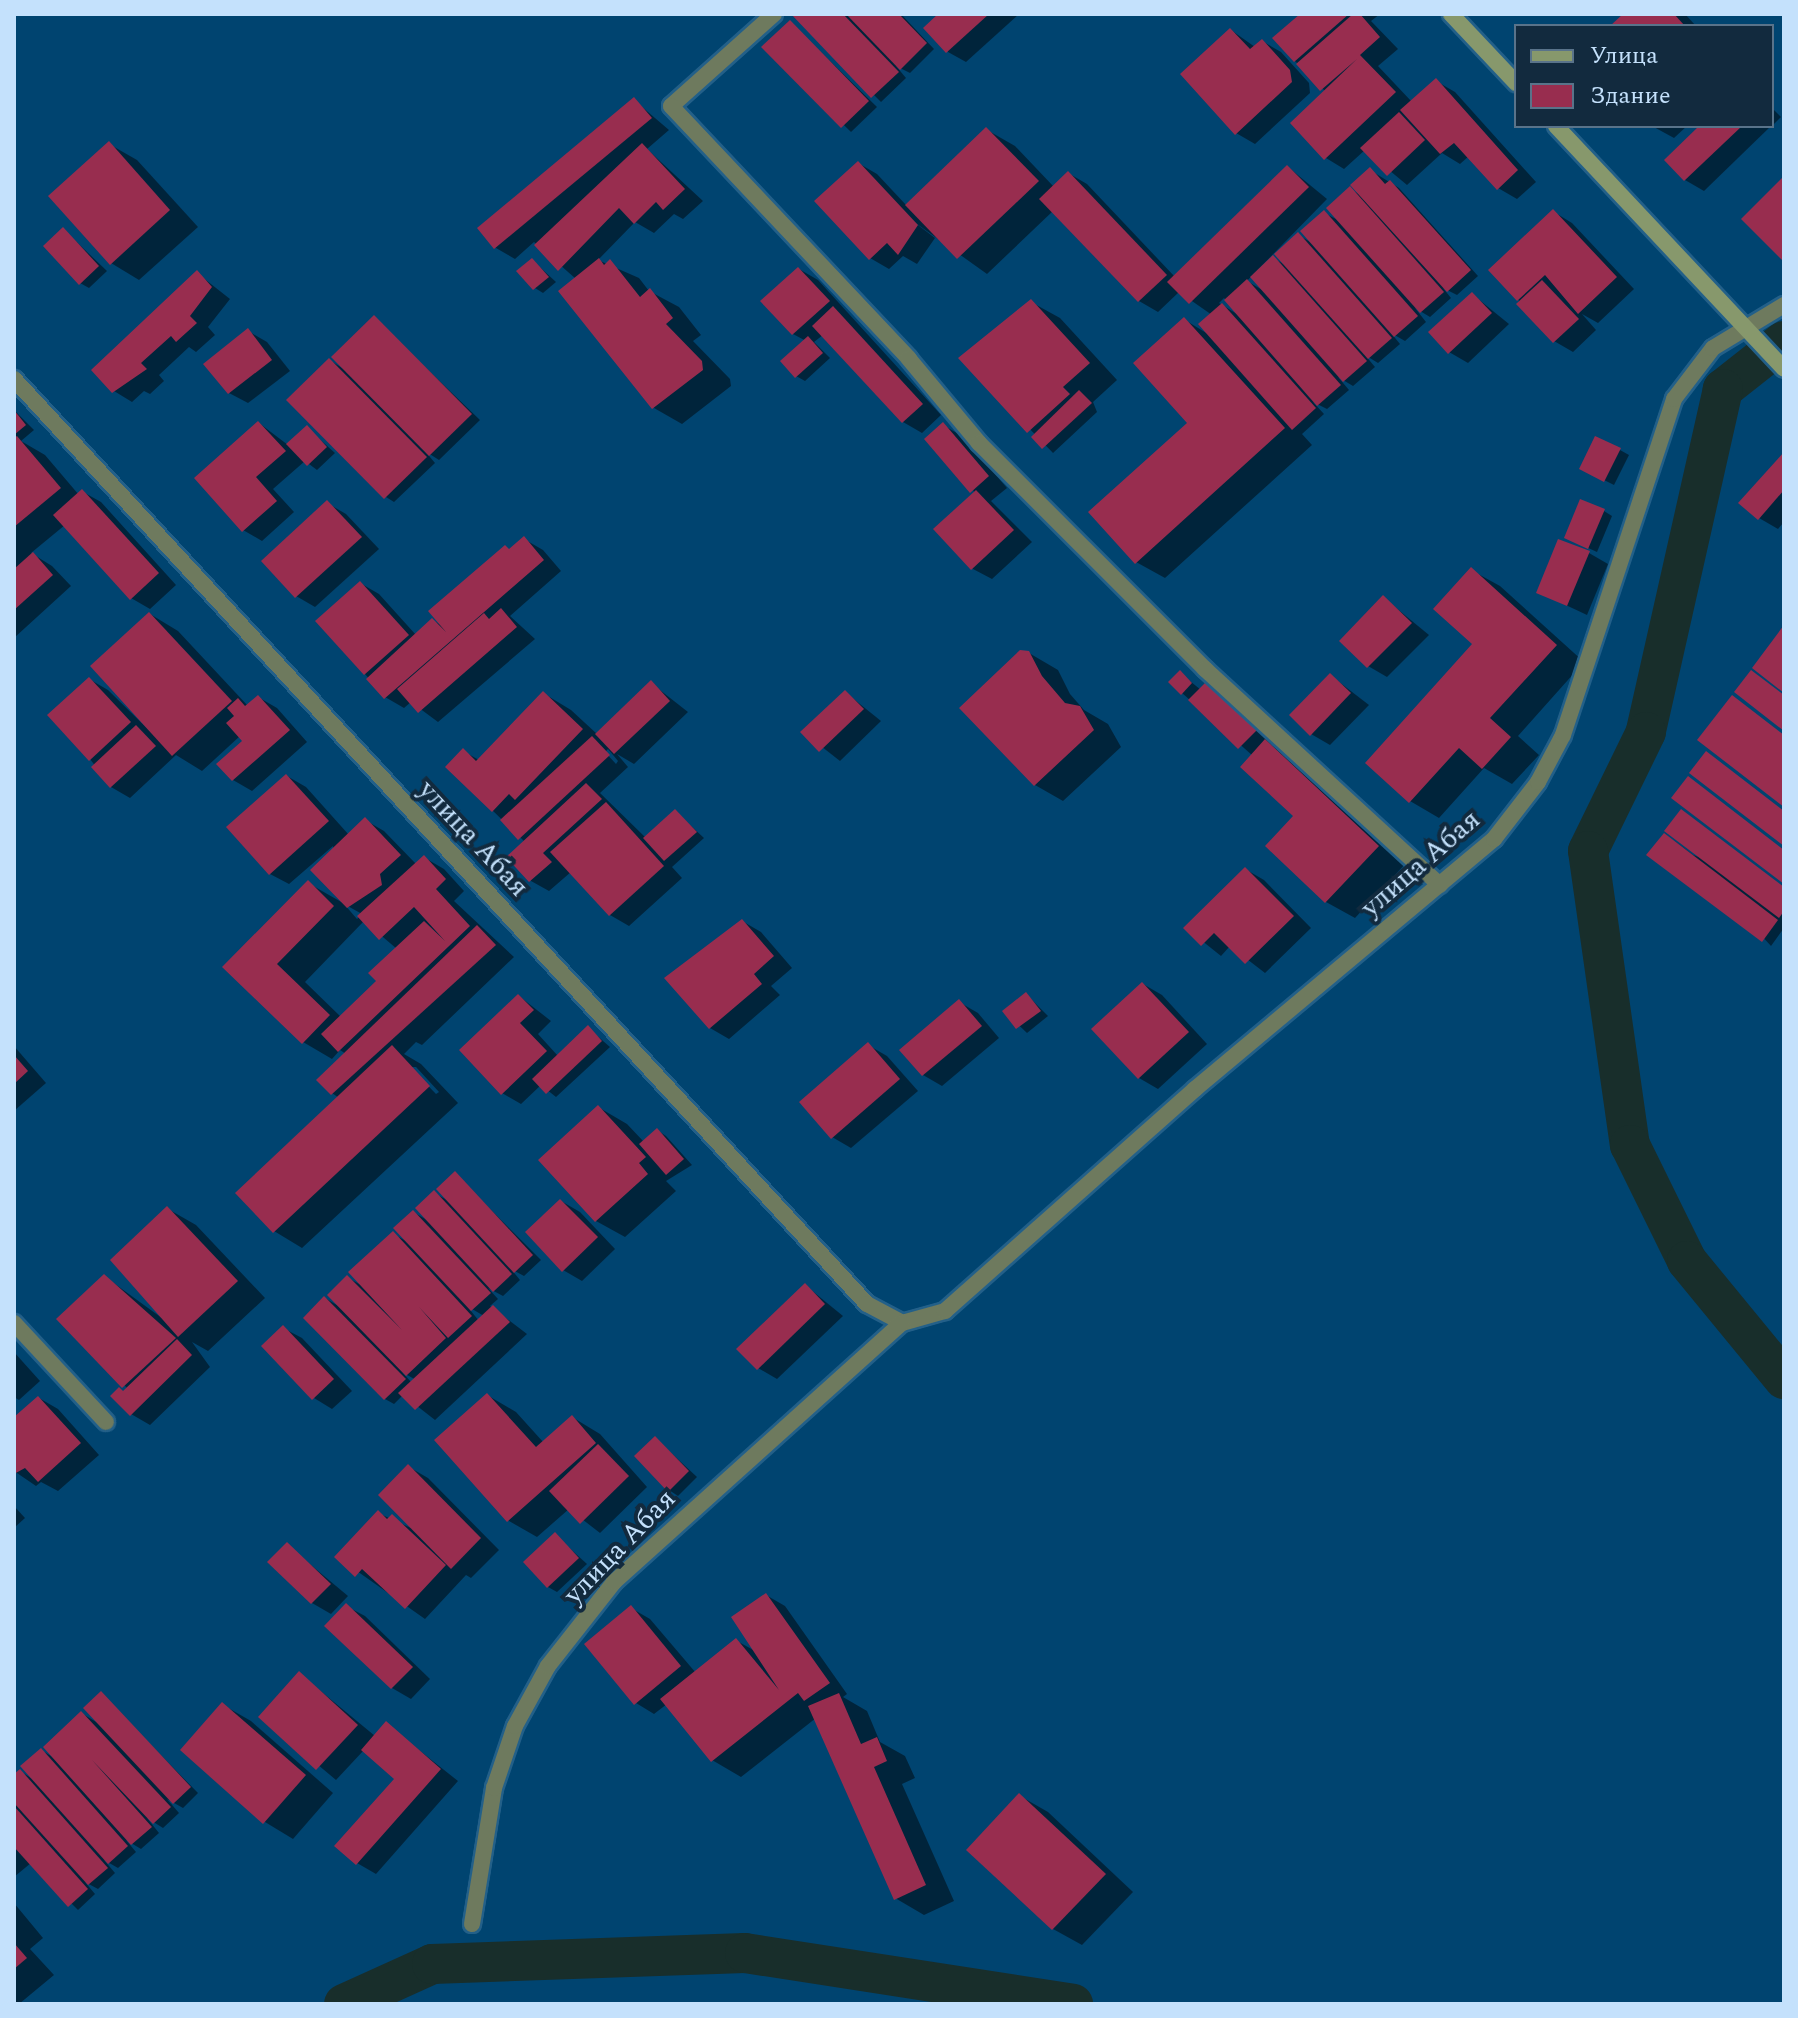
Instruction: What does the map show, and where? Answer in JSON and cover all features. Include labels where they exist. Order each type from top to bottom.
[{"type":"main road","points":[[1451,14],[1514,81]]},
{"type":"main road","points":[[1558,128],[1784,369]]},
{"type":"street","points":[[774,14],[671,106],[909,359],[979,443],[1205,669],[1440,885]]},
{"type":"street","name":"улица Абая","points":[[472,1924],[494,1788],[515,1726],[548,1666],[614,1582],[902,1323],[945,1311],[1195,1089],[1494,839],[1538,782],[1568,721],[1674,399],[1713,348],[1754,335],[1784,305]]},
{"type":"street","name":"улица Абая","points":[[14,379],[867,1304],[902,1323]]},
{"type":"street","points":[[14,1323],[106,1422]]},
{"type":"building","points":[[791,14],[843,14],[899,72],[871,98]]},
{"type":"building","points":[[846,14],[899,14],[927,43],[900,70]]},
{"type":"building","points":[[938,14],[989,14],[946,53],[923,28]]},
{"type":"building","points":[[1300,14],[1349,14],[1294,62],[1272,38]]},
{"type":"building","points":[[1353,14],[1360,14],[1380,37],[1360,55],[1396,92],[1324,160],[1290,123],[1357,59],[1320,91],[1296,64]]},
{"type":"building","points":[[1623,14],[1674,14],[1683,24],[1612,24]]},
{"type":"building","points":[[790,20],[869,101],[841,128],[761,47]]},
{"type":"building","points":[[1230,28],[1250,49],[1262,39],[1290,70],[1292,82],[1235,135],[1180,74]]},
{"type":"building","points":[[1436,78],[1518,170],[1497,190],[1454,143],[1440,154],[1400,110]]},
{"type":"building","points":[[634,97],[652,118],[494,249],[477,228]]},
{"type":"building","points":[[1399,112],[1425,140],[1387,176],[1360,148]]},
{"type":"building","points":[[986,127],[1039,181],[957,259],[905,205]]},
{"type":"building","points":[[1697,128],[1740,128],[1684,181],[1664,160]]},
{"type":"building","points":[[109,141],[170,210],[110,265],[48,196]]},
{"type":"building","points":[[642,143],[685,189],[663,210],[656,202],[634,224],[619,208],[558,271],[534,245]]},
{"type":"building","points":[[858,161],[918,225],[898,255],[887,243],[869,260],[814,201]]},
{"type":"building","points":[[1287,165],[1309,187],[1189,304],[1167,282]]},
{"type":"building","points":[[1370,167],[1385,184],[1390,180],[1471,270],[1447,292],[1350,185]]},
{"type":"building","points":[[1068,171],[1167,275],[1138,302],[1039,199]]},
{"type":"building","points":[[1784,176],[1784,262],[1741,219]]},
{"type":"building","points":[[1350,186],[1444,292],[1420,313],[1326,208]]},
{"type":"building","points":[[1553,209],[1617,277],[1578,314],[1545,275],[1517,301],[1488,270]]},
{"type":"building","points":[[1324,210],[1418,316],[1394,337],[1300,231]]},
{"type":"building","points":[[63,227],[99,266],[79,285],[43,246]]},
{"type":"building","points":[[1298,232],[1392,338],[1368,359],[1274,254]]},
{"type":"building","points":[[1273,255],[1367,361],[1343,382],[1250,277]]},
{"type":"building","points":[[532,258],[549,277],[533,290],[516,271]]},
{"type":"building","points":[[599,258],[604,265],[610,259],[640,297],[650,288],[673,318],[666,324],[702,361],[703,370],[652,409],[558,291]]},
{"type":"building","points":[[798,267],[830,301],[792,335],[760,301]]},
{"type":"building","points":[[197,270],[212,287],[190,316],[197,323],[176,342],[171,336],[141,363],[147,369],[112,393],[91,370]]},
{"type":"building","points":[[1247,279],[1341,385],[1317,406],[1224,300]]},
{"type":"building","points":[[1542,280],[1579,319],[1553,343],[1516,304]]},
{"type":"building","points":[[1472,292],[1492,313],[1448,354],[1428,332]]},
{"type":"building","points":[[1031,299],[1090,363],[1063,387],[1070,394],[1027,433],[958,358]]},
{"type":"building","points":[[1222,303],[1316,408],[1292,430],[1198,324]]},
{"type":"building","points":[[833,306],[923,404],[902,423],[812,326]]},
{"type":"building","points":[[374,315],[472,414],[429,456],[331,357]]},
{"type":"building","points":[[1184,317],[1285,428],[1135,564],[1088,512],[1187,423],[1133,363]]},
{"type":"building","points":[[248,328],[272,360],[228,394],[203,364]]},
{"type":"building","points":[[808,336],[823,353],[795,378],[780,361]]},
{"type":"building","points":[[329,358],[427,457],[384,499],[286,400]]},
{"type":"building","points":[[1079,390],[1092,403],[1042,449],[1031,437]]},
{"type":"building","points":[[14,410],[26,425],[14,435]]},
{"type":"building","points":[[258,421],[286,451],[256,477],[277,501],[242,532],[194,478]]},
{"type":"building","points":[[943,422],[989,476],[970,493],[924,439]]},
{"type":"building","points":[[307,425],[327,447],[307,466],[286,444]]},
{"type":"building","points":[[17,436],[61,488],[14,527],[14,438]]},
{"type":"building","points":[[1595,436],[1621,448],[1604,482],[1579,469]]},
{"type":"building","points":[[1784,452],[1784,490],[1758,520],[1738,503]]},
{"type":"building","points":[[82,489],[159,573],[130,600],[53,515]]},
{"type":"building","points":[[976,490],[1014,530],[971,570],[933,529]]},
{"type":"building","points":[[1580,499],[1605,509],[1588,549],[1564,538]]},
{"type":"building","points":[[327,500],[362,537],[295,598],[261,561]]},
{"type":"building","points":[[524,536],[544,560],[384,699],[366,679],[432,618],[446,632],[428,611],[505,545],[509,549]]},
{"type":"building","points":[[1558,539],[1590,551],[1567,606],[1536,593]]},
{"type":"building","points":[[33,552],[53,575],[14,610],[14,569]]},
{"type":"building","points":[[1471,567],[1557,645],[1490,718],[1511,737],[1482,769],[1459,748],[1409,803],[1365,763],[1472,644],[1433,609]]},
{"type":"building","points":[[360,581],[409,635],[364,675],[315,621]]},
{"type":"building","points":[[1383,595],[1412,623],[1367,668],[1339,641]]},
{"type":"building","points":[[501,608],[517,627],[418,713],[397,689],[484,613],[489,619]]},
{"type":"building","points":[[149,612],[232,701],[172,756],[90,666]]},
{"type":"building","points":[[1784,625],[1784,693],[1752,668]]},
{"type":"building","points":[[1020,650],[1029,651],[1042,676],[1065,703],[1080,706],[1094,730],[1034,786],[959,708]]},
{"type":"building","points":[[1180,670],[1192,683],[1181,695],[1168,682]]},
{"type":"building","points":[[1751,670],[1784,695],[1784,731],[1734,692]]},
{"type":"building","points":[[1330,673],[1351,693],[1310,736],[1289,715]]},
{"type":"building","points":[[89,677],[131,722],[89,761],[47,715]]},
{"type":"building","points":[[651,680],[670,701],[614,754],[595,734]]},
{"type":"building","points":[[1207,681],[1258,729],[1238,749],[1188,700]]},
{"type":"building","points":[[845,690],[864,709],[819,752],[800,732]]},
{"type":"building","points":[[543,691],[583,729],[515,800],[509,794],[492,812],[445,767],[463,748],[476,761]]},
{"type":"building","points":[[258,695],[290,730],[232,781],[216,764],[242,741],[226,723],[234,716],[227,708],[238,698],[245,706]]},
{"type":"building","points":[[1732,695],[1784,735],[1784,807],[1697,740]]},
{"type":"building","points":[[136,725],[156,746],[110,788],[91,767]]},
{"type":"building","points":[[592,736],[610,755],[518,840],[500,820]]},
{"type":"building","points":[[1265,739],[1379,846],[1325,903],[1265,846],[1293,816],[1240,767]]},
{"type":"building","points":[[1706,751],[1784,811],[1784,846],[1689,773]]},
{"type":"building","points":[[286,774],[329,821],[269,875],[226,827]]},
{"type":"building","points":[[1688,776],[1784,850],[1784,884],[1671,798]]},
{"type":"building","points":[[586,783],[602,799],[543,853],[552,862],[529,882],[506,857]]},
{"type":"building","points":[[606,802],[664,866],[609,916],[550,852]]},
{"type":"building","points":[[675,809],[697,832],[664,861],[643,838]]},
{"type":"building","points":[[1681,809],[1784,887],[1784,911],[1779,918],[1664,831]]},
{"type":"building","points":[[365,817],[401,855],[380,874],[382,885],[347,908],[310,870]]},
{"type":"building","points":[[1664,833],[1778,920],[1762,942],[1646,855]]},
{"type":"building","points":[[424,855],[446,879],[436,889],[470,926],[338,1052],[321,1034],[376,981],[368,973],[424,921],[445,941],[414,907],[379,940],[357,916]]},
{"type":"building","points":[[1245,867],[1294,916],[1245,964],[1214,933],[1201,946],[1183,928]]},
{"type":"building","points":[[308,880],[334,906],[277,964],[330,1015],[302,1044],[222,967]]},
{"type":"building","points":[[742,919],[774,956],[754,974],[762,984],[709,1029],[664,978]]},
{"type":"building","points":[[477,925],[496,945],[331,1095],[316,1080]]},
{"type":"building","points":[[1142,982],[1189,1032],[1138,1079],[1091,1029]]},
{"type":"building","points":[[1026,992],[1041,1011],[1016,1029],[1002,1011]]},
{"type":"building","points":[[518,994],[534,1010],[520,1023],[547,1051],[501,1095],[459,1050]]},
{"type":"building","points":[[959,999],[982,1026],[922,1076],[899,1050]]},
{"type":"building","points":[[588,1025],[602,1041],[546,1094],[532,1079]]},
{"type":"building","points":[[868,1042],[900,1079],[831,1139],[799,1102]]},
{"type":"building","points":[[392,1045],[430,1086],[273,1233],[235,1193]]},
{"type":"building","points":[[14,1055],[28,1071],[14,1084]]},
{"type":"building","points":[[598,1105],[646,1157],[639,1163],[648,1174],[595,1222],[538,1160]]},
{"type":"building","points":[[657,1128],[684,1159],[666,1175],[639,1144]]},
{"type":"building","points":[[455,1171],[533,1255],[514,1273],[436,1189]]},
{"type":"building","points":[[434,1190],[512,1274],[493,1292],[415,1208]]},
{"type":"building","points":[[560,1199],[598,1237],[562,1272],[525,1232]]},
{"type":"building","points":[[167,1206],[238,1281],[178,1337],[110,1260]]},
{"type":"building","points":[[413,1210],[491,1293],[471,1311],[393,1228]]},
{"type":"building","points":[[393,1231],[472,1316],[448,1338],[419,1307],[446,1338],[406,1376],[327,1295],[347,1275],[402,1330],[348,1272]]},
{"type":"building","points":[[104,1274],[176,1338],[122,1388],[56,1319]]},
{"type":"building","points":[[805,1283],[825,1304],[757,1370],[736,1349]]},
{"type":"building","points":[[324,1296],[406,1379],[384,1400],[303,1318]]},
{"type":"building","points":[[493,1305],[510,1322],[415,1410],[398,1393]]},
{"type":"building","points":[[283,1325],[334,1379],[312,1400],[261,1346]]},
{"type":"building","points":[[177,1339],[192,1355],[130,1416],[110,1396],[119,1387],[123,1391]]},
{"type":"building","points":[[487,1393],[536,1447],[572,1415],[596,1443],[507,1522],[434,1440]]},
{"type":"building","points":[[38,1396],[81,1443],[38,1482],[25,1468],[14,1474],[14,1417]]},
{"type":"building","points":[[655,1436],[689,1471],[668,1492],[634,1456]]},
{"type":"building","points":[[598,1444],[629,1476],[580,1524],[549,1491]]},
{"type":"building","points":[[408,1464],[481,1538],[451,1569],[378,1495]]},
{"type":"building","points":[[378,1510],[387,1519],[392,1514],[446,1565],[405,1609],[362,1569],[355,1577],[334,1557]]},
{"type":"building","points":[[555,1532],[579,1558],[547,1588],[523,1562]]},
{"type":"building","points":[[287,1542],[331,1584],[311,1604],[267,1562]]},
{"type":"building","points":[[766,1593],[830,1683],[804,1701],[798,1693],[711,1762],[660,1699],[736,1638],[779,1690],[731,1617]]},
{"type":"building","points":[[346,1603],[413,1667],[391,1689],[324,1626]]},
{"type":"building","points":[[631,1605],[681,1666],[634,1705],[584,1644]]},
{"type":"building","points":[[299,1671],[358,1725],[316,1770],[258,1717]]},
{"type":"building","points":[[101,1691],[191,1787],[173,1804],[83,1708]]},
{"type":"building","points":[[839,1693],[861,1744],[877,1737],[887,1761],[874,1767],[926,1885],[894,1900],[808,1706]]},
{"type":"building","points":[[222,1702],[306,1775],[263,1824],[180,1750]]},
{"type":"building","points":[[81,1711],[171,1807],[153,1824],[92,1760],[152,1827],[131,1845],[43,1747]]},
{"type":"building","points":[[386,1721],[441,1769],[356,1865],[334,1846],[394,1779],[361,1750]]},
{"type":"building","points":[[41,1748],[128,1846],[108,1864],[20,1766]]},
{"type":"building","points":[[20,1769],[108,1868],[88,1885],[14,1803],[14,1774]]},
{"type":"building","points":[[1019,1793],[1106,1874],[1052,1930],[966,1850]]},
{"type":"building","points":[[14,1806],[88,1889],[68,1907],[14,1847]]},
{"type":"building","points":[[14,1943],[27,1958],[14,1969]]},
{"type":"waterway","points":[[1784,341],[1723,389],[1646,732],[1588,851],[1630,1145],[1687,1261],[1784,1379]]},
{"type":"waterway","points":[[344,2004],[432,1964],[745,1953],[1073,2004]]}]
